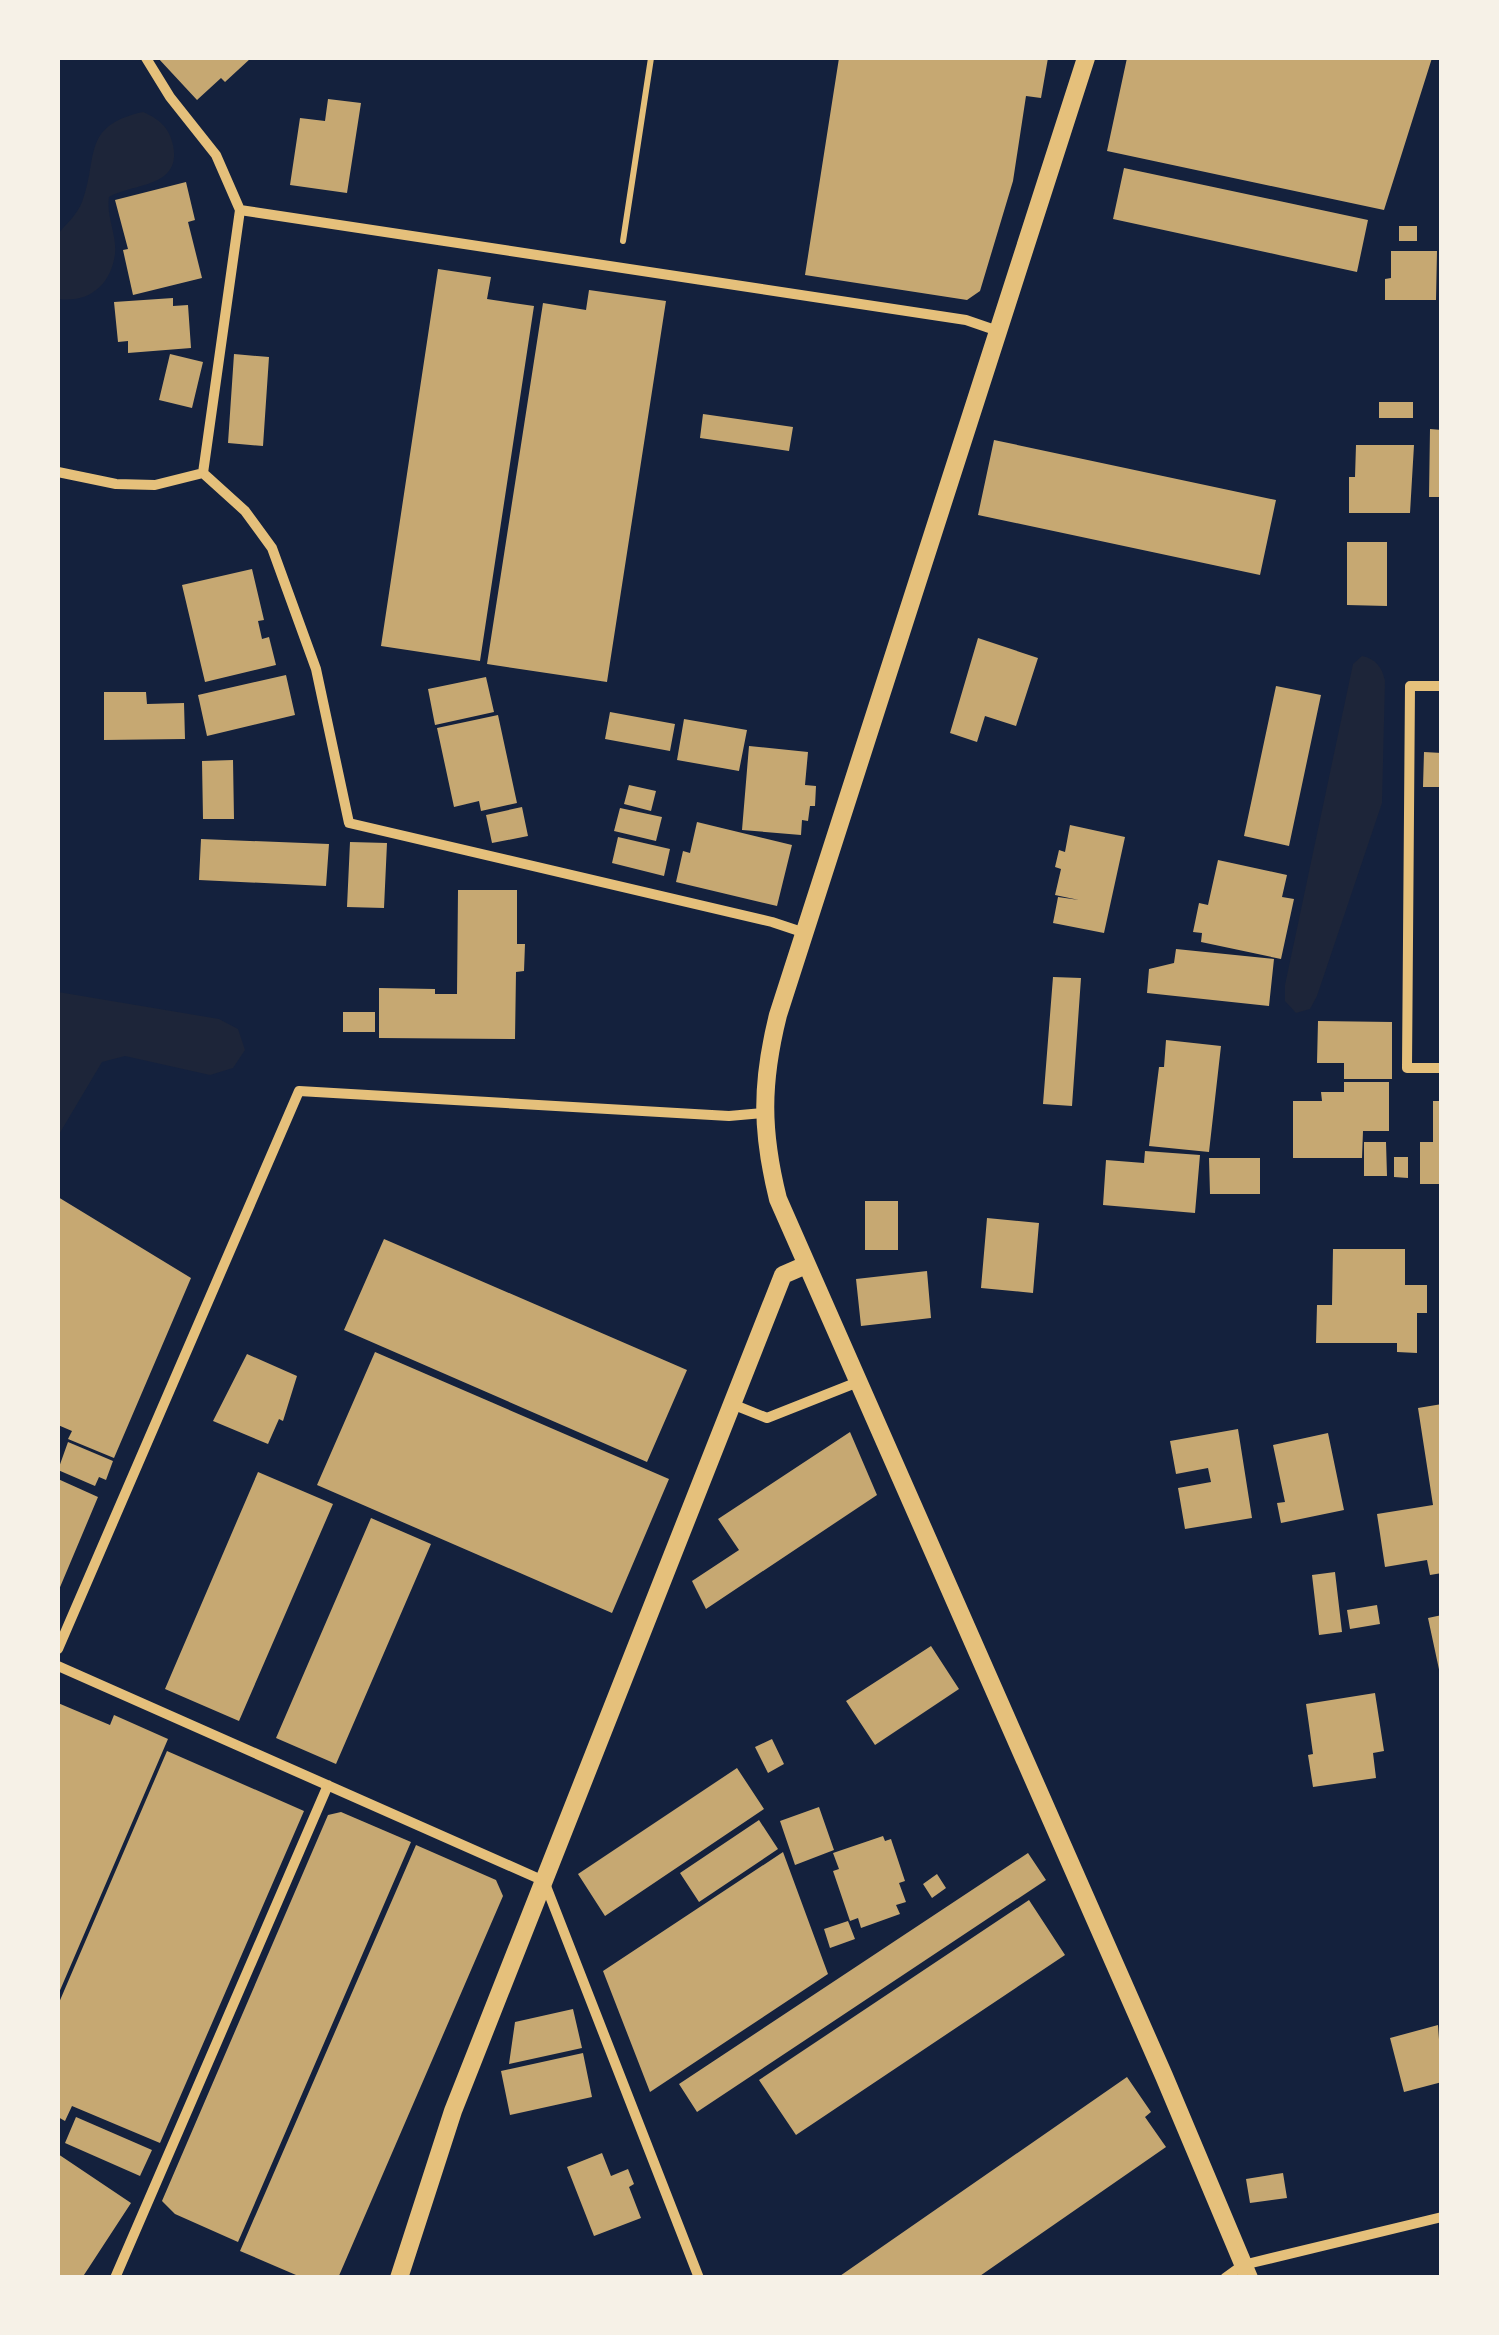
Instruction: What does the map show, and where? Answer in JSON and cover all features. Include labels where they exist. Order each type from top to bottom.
[{"type":"street","points":[[146,58],[170,97],[216,155],[240,210],[203,473]]},
{"type":"street","points":[[1086,58],[804,932],[766,1060],[763,1114],[766,1153],[778,1199],[1246,2271]]},
{"type":"street","points":[[240,210],[966,320],[998,331]]},
{"type":"street","points":[[58,472],[116,484],[155,486],[203,473]]},
{"type":"street","points":[[203,473],[244,511],[272,548],[316,669],[349,823],[804,932]]},
{"type":"street","points":[[1442,686],[1410,686],[1407,1068],[1442,1068]]},
{"type":"street","points":[[58,1649],[299,1091],[729,1116],[763,1114]]},
{"type":"street","points":[[399,2278],[453,2111],[783,1275],[806,1265]]},
{"type":"street","points":[[732,1404],[767,1418],[858,1382]]},
{"type":"street","points":[[58,1666],[544,1881],[699,2278]]},
{"type":"street","points":[[115,2278],[328,1785]]},
{"type":"street","points":[[1225,2278],[1442,2217]]},
{"type":"path","points":[[619,267],[652,58]]},
{"type":"shaded area","points":[[143,112],[169,133],[174,159],[170,169],[153,182],[109,197],[115,254],[109,275],[89,295],[59,299],[58,234],[82,202],[95,146],[109,126]]},
{"type":"shaded area","points":[[1362,656],[1378,664],[1385,681],[1382,803],[1317,996],[1310,1009],[1296,1013],[1285,1001],[1285,985],[1353,664]]},
{"type":"shaded area","points":[[58,992],[219,1019],[238,1029],[245,1050],[233,1068],[210,1075],[125,1056],[102,1062],[58,1136]]},
{"type":"building","points":[[158,58],[251,58],[197,100]]},
{"type":"building","points":[[839,58],[1048,58],[1041,98],[1026,96],[1013,181],[980,291],[967,300],[805,275]]},
{"type":"building","points":[[1127,58],[1432,58],[1384,210],[1107,151]]},
{"type":"building","points":[[328,99],[361,103],[347,193],[290,185],[300,118],[325,121]]},
{"type":"building","points":[[1124,168],[1368,220],[1357,272],[1113,219]]},
{"type":"building","points":[[186,182],[195,220],[188,222],[202,278],[133,295],[123,250],[128,249],[115,200]]},
{"type":"building","points":[[1399,226],[1417,226],[1417,241],[1399,241]]},
{"type":"building","points":[[1391,251],[1437,251],[1436,300],[1385,300],[1385,279],[1391,278]]},
{"type":"building","points":[[438,269],[491,277],[487,299],[534,306],[480,661],[381,646]]},
{"type":"building","points":[[589,290],[666,301],[607,682],[487,664],[543,303],[586,310]]},
{"type":"building","points":[[173,298],[173,306],[188,305],[191,348],[128,353],[128,341],[118,342],[114,302]]},
{"type":"building","points":[[170,354],[203,362],[192,408],[159,400]]},
{"type":"building","points":[[234,354],[269,357],[263,446],[228,443]]},
{"type":"building","points":[[1379,402],[1413,402],[1413,418],[1379,418]]},
{"type":"building","points":[[703,414],[793,427],[789,451],[700,438]]},
{"type":"building","points":[[1430,429],[1442,430],[1442,497],[1429,497]]},
{"type":"building","points":[[994,440],[1276,500],[1260,575],[978,515]]},
{"type":"building","points":[[1356,445],[1414,445],[1410,513],[1349,513],[1349,477],[1355,477]]},
{"type":"building","points":[[1347,542],[1387,542],[1387,606],[1347,605]]},
{"type":"building","points":[[252,569],[264,620],[258,621],[262,639],[269,637],[276,665],[205,682],[182,585]]},
{"type":"building","points":[[978,638],[1038,658],[1016,726],[985,716],[977,742],[950,733]]},
{"type":"building","points":[[286,675],[295,715],[207,736],[198,695]]},
{"type":"building","points":[[486,677],[494,712],[435,725],[428,689]]},
{"type":"building","points":[[1276,686],[1321,695],[1289,846],[1244,836]]},
{"type":"building","points":[[104,692],[146,692],[147,704],[184,703],[185,739],[104,740]]},
{"type":"building","points":[[610,712],[675,724],[670,751],[605,739]]},
{"type":"building","points":[[498,715],[517,803],[481,811],[479,801],[454,807],[437,728]]},
{"type":"building","points":[[684,719],[747,730],[739,771],[677,760]]},
{"type":"building","points":[[749,746],[808,752],[805,785],[816,786],[815,806],[810,806],[808,821],[802,820],[801,835],[742,830]]},
{"type":"building","points":[[1424,752],[1442,753],[1442,787],[1423,787]]},
{"type":"building","points":[[233,760],[234,819],[203,819],[202,761]]},
{"type":"building","points":[[629,785],[656,791],[651,811],[624,804]]},
{"type":"building","points":[[522,807],[528,836],[492,843],[486,815]]},
{"type":"building","points":[[620,808],[662,817],[656,841],[614,831]]},
{"type":"building","points":[[697,822],[792,845],[777,906],[676,882],[683,851],[690,853]]},
{"type":"building","points":[[1070,825],[1125,837],[1104,933],[1053,923],[1058,897],[1079,900],[1055,895],[1061,869],[1055,867],[1059,850],[1065,852]]},
{"type":"building","points":[[618,837],[670,849],[664,876],[612,863]]},
{"type":"building","points":[[201,839],[329,844],[326,886],[199,880]]},
{"type":"building","points":[[350,842],[387,843],[384,908],[347,907]]},
{"type":"building","points":[[1218,860],[1287,875],[1282,897],[1294,899],[1281,959],[1201,942],[1202,933],[1193,932],[1199,903],[1208,905]]},
{"type":"building","points":[[458,890],[517,890],[517,944],[525,944],[524,971],[516,972],[515,1039],[379,1038],[379,988],[435,989],[435,994],[457,994]]},
{"type":"building","points":[[1176,949],[1274,959],[1269,1006],[1147,993],[1149,969],[1174,963]]},
{"type":"building","points":[[1053,977],[1081,978],[1072,1106],[1043,1104]]},
{"type":"building","points":[[343,1012],[375,1012],[375,1032],[343,1032]]},
{"type":"building","points":[[1318,1021],[1392,1022],[1392,1079],[1344,1079],[1344,1063],[1317,1063]]},
{"type":"building","points":[[1166,1040],[1221,1046],[1209,1152],[1149,1146]]},
{"type":"building","points":[[1344,1082],[1389,1082],[1389,1131],[1363,1131],[1362,1158],[1293,1158],[1293,1101],[1322,1101],[1321,1092],[1344,1092]]},
{"type":"building","points":[[1433,1101],[1442,1101],[1442,1184],[1420,1184],[1420,1142],[1433,1142]]},
{"type":"building","points":[[1364,1142],[1386,1142],[1387,1176],[1364,1176]]},
{"type":"building","points":[[1145,1151],[1200,1155],[1195,1213],[1103,1205],[1106,1160],[1144,1163]]},
{"type":"building","points":[[1394,1157],[1408,1157],[1408,1178],[1394,1177]]},
{"type":"building","points":[[1209,1158],[1260,1158],[1260,1194],[1210,1194]]},
{"type":"building","points":[[58,1197],[191,1278],[114,1458],[68,1439],[72,1431],[58,1425]]},
{"type":"building","points":[[865,1201],[898,1201],[898,1250],[865,1250]]},
{"type":"building","points":[[987,1218],[1039,1223],[1033,1293],[981,1288]]},
{"type":"building","points":[[384,1239],[687,1370],[647,1462],[344,1330]]},
{"type":"building","points":[[1333,1249],[1405,1249],[1405,1285],[1427,1285],[1427,1313],[1417,1313],[1417,1353],[1397,1352],[1397,1343],[1316,1343],[1317,1305],[1332,1305]]},
{"type":"building","points":[[927,1271],[931,1318],[861,1326],[856,1279]]},
{"type":"building","points":[[375,1352],[669,1479],[612,1613],[317,1485]]},
{"type":"building","points":[[247,1354],[297,1376],[283,1421],[279,1419],[268,1444],[213,1421]]},
{"type":"building","points":[[1442,1404],[1442,1573],[1430,1575],[1427,1560],[1385,1567],[1377,1514],[1433,1505],[1418,1408]]},
{"type":"building","points":[[1238,1429],[1252,1518],[1185,1529],[1178,1488],[1211,1482],[1208,1468],[1176,1474],[1170,1441]]},
{"type":"building","points":[[850,1432],[877,1495],[706,1609],[692,1581],[739,1550],[718,1519]]},
{"type":"building","points":[[1328,1433],[1344,1510],[1281,1523],[1277,1503],[1285,1502],[1273,1445]]},
{"type":"building","points":[[68,1442],[113,1461],[106,1480],[99,1477],[95,1486],[58,1470]]},
{"type":"building","points":[[258,1472],[333,1504],[239,1721],[165,1689]]},
{"type":"building","points":[[58,1479],[98,1497],[58,1592]]},
{"type":"building","points":[[371,1518],[431,1544],[336,1764],[276,1738]]},
{"type":"building","points":[[1335,1572],[1342,1632],[1319,1635],[1312,1575]]},
{"type":"building","points":[[1377,1605],[1380,1624],[1350,1629],[1347,1610]]},
{"type":"building","points":[[1442,1615],[1442,1674],[1440,1674],[1428,1618]]},
{"type":"building","points":[[931,1646],[959,1689],[875,1745],[846,1701]]},
{"type":"building","points":[[1375,1693],[1384,1751],[1373,1753],[1376,1778],[1313,1787],[1306,1704]]},
{"type":"building","points":[[58,1703],[110,1725],[114,1715],[168,1739],[58,1995]]},
{"type":"building","points":[[772,1739],[784,1764],[768,1773],[755,1747]]},
{"type":"building","points":[[167,1751],[304,1811],[160,2143],[72,2106],[65,2121],[58,2117],[58,2005]]},
{"type":"building","points":[[737,1768],[764,1809],[605,1916],[578,1874]]},
{"type":"building","points":[[819,1807],[834,1850],[795,1865],[780,1821]]},
{"type":"building","points":[[341,1812],[411,1842],[238,2242],[175,2214],[162,2201],[328,1815]]},
{"type":"building","points":[[759,1820],[778,1849],[699,1902],[680,1873]]},
{"type":"building","points":[[883,1836],[885,1841],[891,1839],[905,1881],[899,1883],[906,1902],[896,1905],[900,1914],[861,1928],[858,1918],[850,1921],[833,1871],[839,1869],[833,1853]]},
{"type":"building","points":[[416,1845],[496,1880],[503,1896],[338,2278],[303,2278],[240,2251]]},
{"type":"building","points":[[783,1852],[828,1974],[650,2092],[603,1971]]},
{"type":"building","points":[[1028,1853],[1046,1880],[697,2112],[679,2084]]},
{"type":"building","points":[[937,1874],[946,1888],[932,1898],[923,1884]]},
{"type":"building","points":[[1029,1900],[1065,1955],[796,2135],[759,2080]]},
{"type":"building","points":[[848,1921],[855,1939],[830,1948],[824,1929]]},
{"type":"building","points":[[573,2009],[582,2048],[509,2064],[515,2022]]},
{"type":"building","points":[[1438,2025],[1442,2082],[1404,2092],[1390,2038]]},
{"type":"building","points":[[583,2053],[592,2097],[510,2115],[501,2071]]},
{"type":"building","points":[[1127,2077],[1151,2112],[1145,2117],[1166,2147],[977,2278],[837,2278]]},
{"type":"building","points":[[76,2117],[152,2150],[140,2176],[65,2143]]},
{"type":"building","points":[[602,2153],[611,2176],[628,2169],[634,2184],[629,2187],[641,2218],[594,2236],[567,2167]]},
{"type":"building","points":[[58,2154],[131,2203],[82,2278],[58,2278]]},
{"type":"building","points":[[1283,2173],[1287,2198],[1250,2203],[1246,2179]]}]
